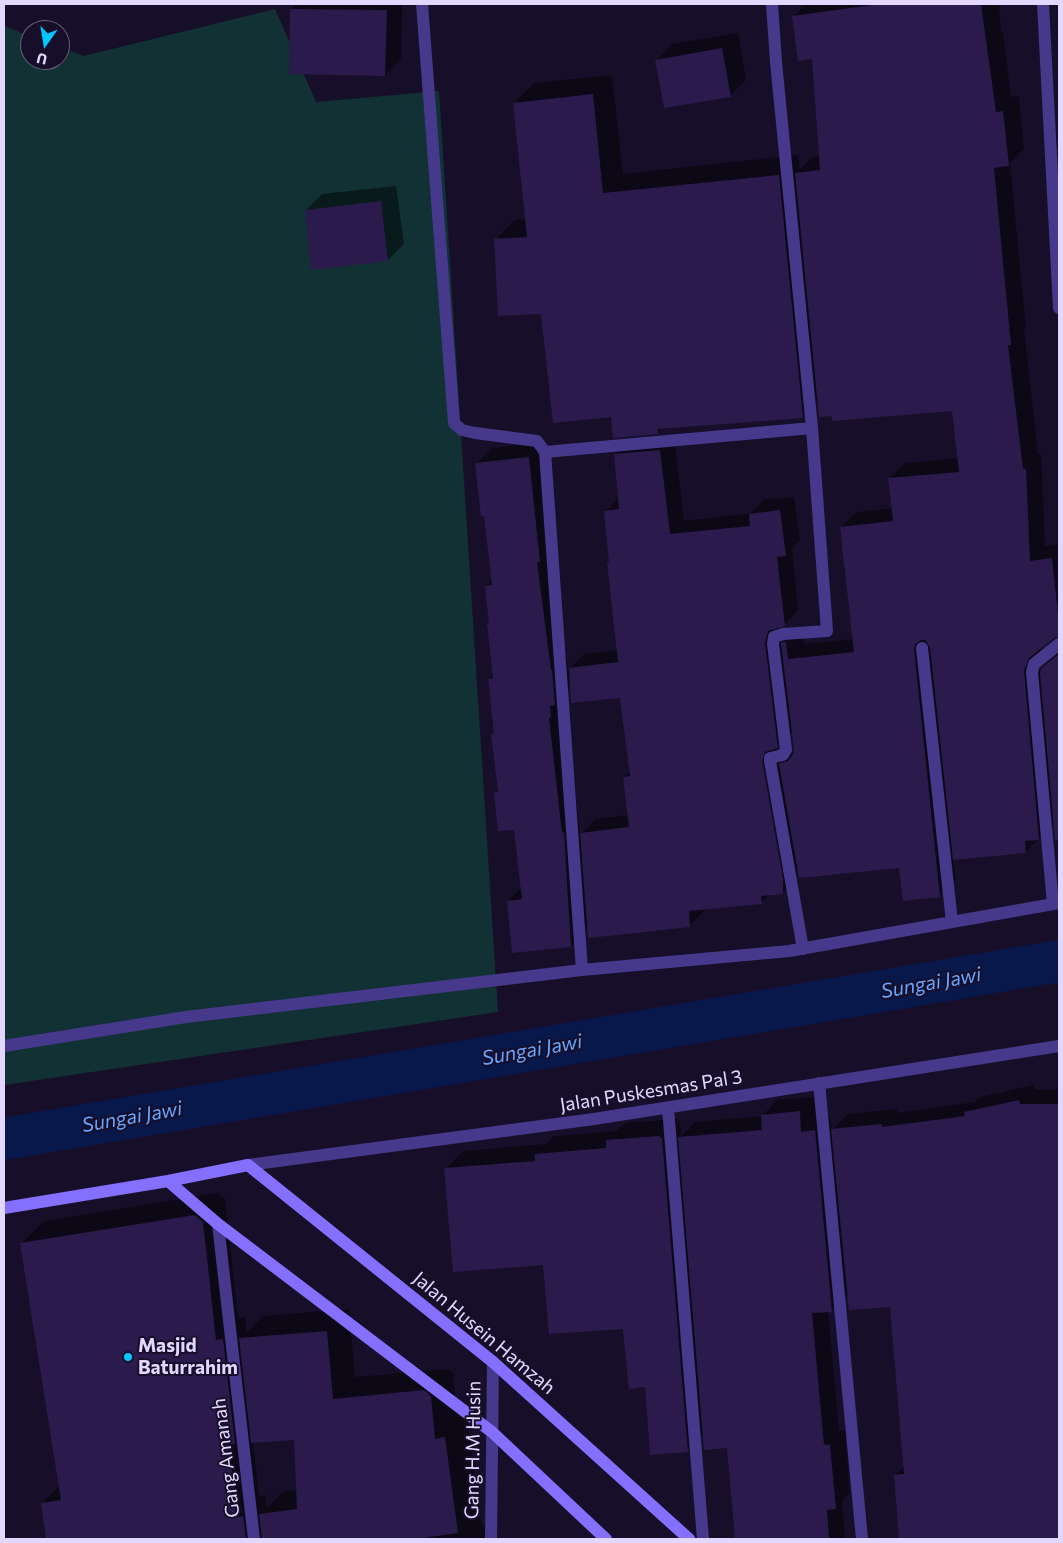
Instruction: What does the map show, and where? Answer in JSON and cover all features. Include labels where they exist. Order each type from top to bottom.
[{"type":"street","points":[[422,4],[454,423],[462,430],[537,441],[545,452],[582,970]]},
{"type":"street","points":[[772,4],[812,428],[827,631],[783,634],[774,638],[773,644],[786,750],[783,755],[773,756],[770,761],[803,948]]},
{"type":"street","points":[[1043,4],[1059,308]]},
{"type":"street","points":[[545,452],[812,428]]},
{"type":"street","points":[[4,1046],[186,1018],[582,970],[803,948],[1056,904],[1032,672],[1034,664],[1059,644]]},
{"type":"street","points":[[922,648],[952,922]]},
{"type":"street","name":"Jalan Puskesmas Pal 3","points":[[248,1165],[668,1108],[1059,1046]]},
{"type":"street","points":[[819,1083],[862,1539]]},
{"type":"street","points":[[668,1108],[703,1539]]},
{"type":"street","points":[[4,1208],[168,1181],[248,1165]]},
{"type":"street","name":"Jalan Husein Hamzah","points":[[248,1165],[493,1362],[689,1539]]},
{"type":"street","points":[[168,1181],[218,1224],[492,1432],[606,1539]]},
{"type":"street","name":"Gang Amanah","points":[[218,1224],[254,1539]]},
{"type":"street","name":"Gang H.M Husin","points":[[491,1539],[493,1362]]},
{"type":"green space","points":[[275,9],[316,102],[439,91],[498,1012],[4,1085],[4,26],[20,32],[20,70],[70,70],[70,51],[84,56]]},
{"type":"building","points":[[880,4],[981,4],[996,112],[1003,111],[1009,166],[994,168],[1011,345],[1008,345],[1023,469],[1026,469],[1030,561],[1052,558],[1059,624],[1059,636],[1029,658],[1024,670],[1039,840],[1025,841],[1026,853],[953,860],[930,647],[925,640],[915,644],[940,897],[903,901],[899,868],[799,878],[779,764],[788,761],[794,749],[781,643],[786,642],[788,659],[854,652],[840,527],[893,521],[888,478],[959,472],[952,411],[832,421],[832,416],[819,417],[795,173],[820,170],[812,59],[798,61],[792,16]]},
{"type":"building","points":[[290,9],[387,10],[385,76],[289,74]]},
{"type":"building","points":[[722,48],[731,97],[664,108],[655,60]]},
{"type":"building","points":[[593,94],[603,193],[779,175],[803,418],[658,429],[658,434],[613,438],[611,417],[553,423],[541,314],[498,316],[494,239],[527,237],[513,103]]},
{"type":"building","points":[[381,201],[388,261],[311,270],[305,210]]},
{"type":"building","points":[[660,450],[670,534],[750,526],[749,514],[780,510],[786,556],[777,557],[785,626],[768,631],[765,643],[778,748],[765,752],[762,761],[783,880],[783,894],[761,896],[762,904],[689,911],[690,927],[588,938],[580,833],[629,827],[623,777],[630,776],[620,698],[571,703],[569,668],[618,662],[607,562],[609,562],[604,511],[619,509],[614,454]]},
{"type":"building","points":[[529,457],[540,562],[537,562],[555,705],[550,706],[551,718],[549,718],[562,833],[564,832],[571,947],[512,953],[507,901],[522,899],[514,830],[498,831],[494,792],[498,792],[491,734],[494,733],[488,679],[493,678],[485,586],[492,585],[484,516],[481,516],[475,463]]},
{"type":"building","points":[[1059,654],[1059,839],[1055,840],[1040,673],[1041,669]]},
{"type":"building","points":[[1019,1100],[1020,1104],[1059,1104],[1059,1539],[899,1539],[894,1475],[904,1474],[890,1307],[849,1310],[831,1129],[882,1124],[882,1127],[965,1116],[964,1112]]},
{"type":"building","points":[[800,1111],[801,1132],[815,1130],[832,1312],[812,1313],[824,1445],[830,1445],[836,1509],[827,1510],[829,1539],[735,1539],[727,1448],[704,1450],[678,1137],[762,1130],[761,1115]]},
{"type":"building","points":[[660,1136],[662,1138],[688,1452],[650,1455],[645,1387],[629,1389],[623,1329],[549,1334],[543,1265],[453,1272],[444,1168],[535,1161],[535,1154],[606,1148],[606,1140]]},
{"type":"building","name":"Masjid Baturrahim","points":[[195,1215],[203,1222],[216,1340],[223,1339],[235,1444],[229,1445],[237,1517],[243,1516],[246,1539],[46,1539],[41,1503],[61,1500],[20,1243]]},
{"type":"building","points":[[327,1331],[333,1399],[424,1390],[431,1396],[435,1439],[445,1437],[458,1533],[416,1539],[262,1539],[259,1514],[297,1509],[294,1440],[251,1443],[239,1338]]},
{"type":"waterway","name":"Sungai Jawi","points":[[4,1139],[1059,961]]},
{"type":"place","name":"Masjid Baturrahim","points":[[128,1357]]}]
